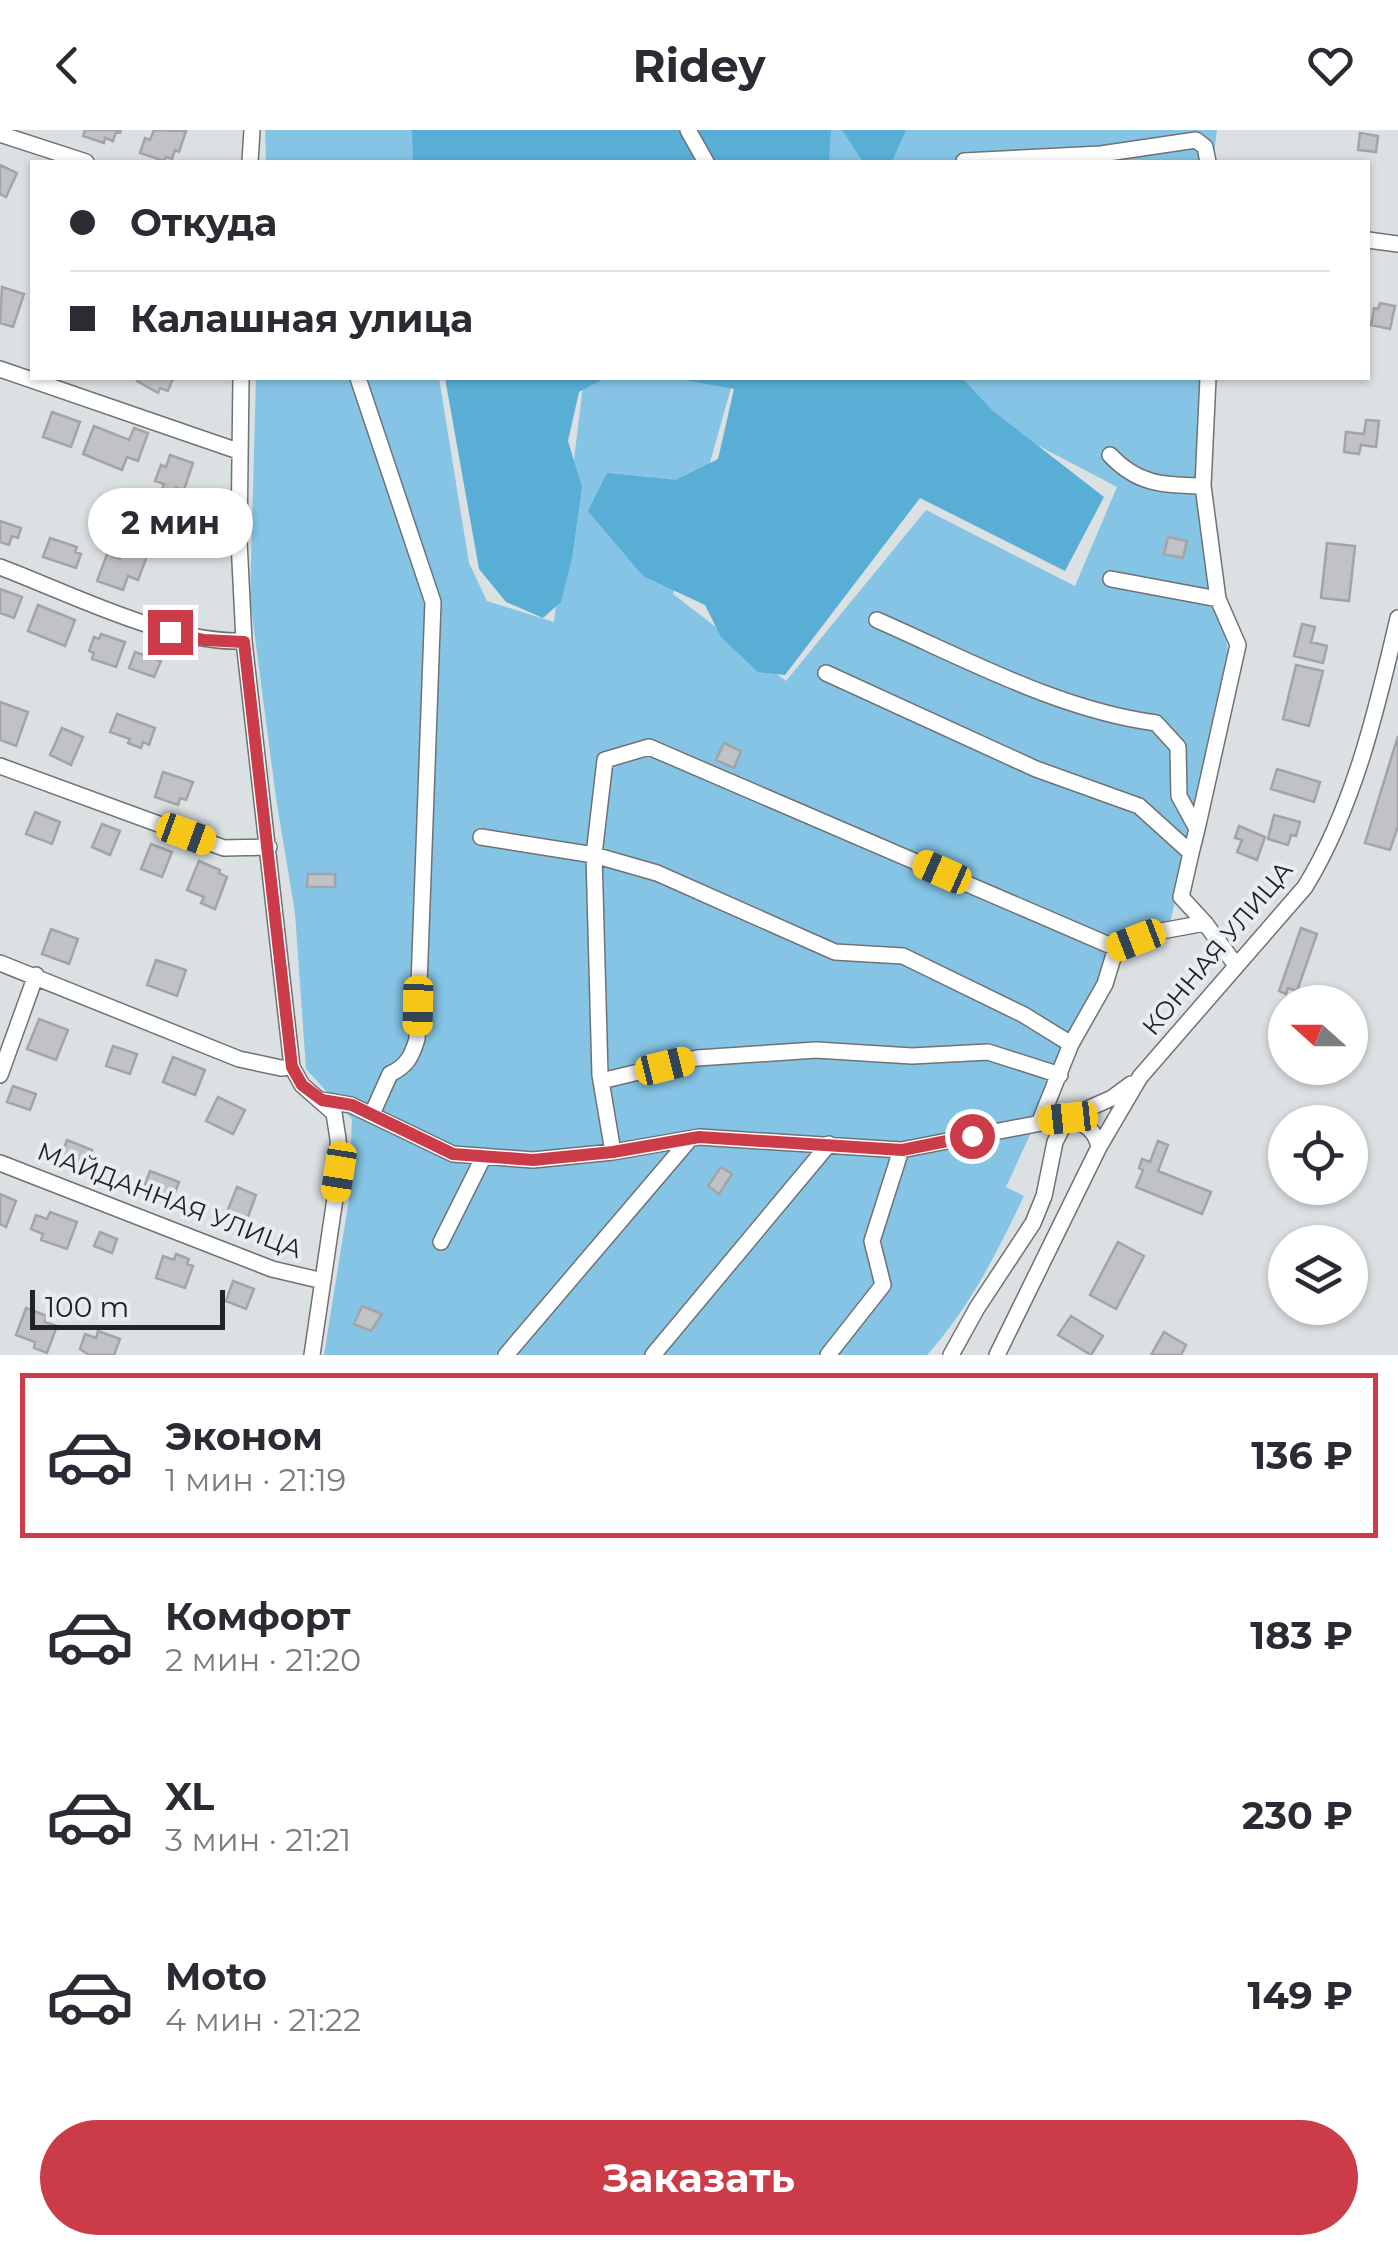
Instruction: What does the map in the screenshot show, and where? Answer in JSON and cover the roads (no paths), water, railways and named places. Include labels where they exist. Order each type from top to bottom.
[{"type":"street","points":[[250,160],[252,130]]},
{"type":"street","points":[[688,130],[705,160]]},
{"type":"street","points":[[0,134],[80,160]]},
{"type":"street","points":[[984,160],[1101,154],[1196,140],[1206,147],[1208,160]]},
{"type":"street","points":[[1370,240],[1398,244]]},
{"type":"street","points":[[0,369],[30,379]]},
{"type":"street","points":[[32,380],[238,451]]},
{"type":"street","points":[[241,380],[239,541],[244,642],[292,1067],[302,1085],[334,1113],[339,1172],[312,1355]]},
{"type":"street","points":[[359,380],[433,602],[417,1039],[403,1068],[390,1074],[372,1114]]},
{"type":"street","points":[[1208,380],[1202,486],[1218,599],[1238,645],[1181,898],[1236,964]]},
{"type":"street","points":[[1110,455],[1127,473],[1152,482],[1202,486]]},
{"type":"street","points":[[0,567],[170,632],[204,640],[244,642]]},
{"type":"street","points":[[1111,580],[1218,599]]},
{"type":"street","name":"КОННАЯ УЛИЦА","points":[[1140,1077],[1305,886],[1325,853],[1361,752],[1398,618]]},
{"type":"street","points":[[877,620],[1018,682],[1119,718],[1156,723],[1178,747],[1179,796],[1197,829]]},
{"type":"street","points":[[826,673],[1036,769],[1139,806],[1191,853]]},
{"type":"street","points":[[613,1152],[601,1081],[594,855],[604,760],[649,746],[1116,948],[1156,932],[1205,923]]},
{"type":"street","points":[[0,766],[224,848],[269,847]]},
{"type":"street","points":[[481,837],[594,855],[657,873],[834,952],[903,956],[1024,1015],[1072,1044]]},
{"type":"street","points":[[1040,1121],[1072,1044],[1105,984],[1116,948]]},
{"type":"street","points":[[0,962],[239,1058],[292,1067]]},
{"type":"street","points":[[0,1075],[36,976]]},
{"type":"street","points":[[601,1081],[697,1058],[816,1050],[912,1056],[988,1052],[1060,1075]]},
{"type":"street","points":[[322,1100],[352,1105],[453,1154],[533,1160],[690,1139],[902,1150],[1068,1118],[1112,1098],[1140,1077]]},
{"type":"street","points":[[997,1355],[1099,1148],[1140,1077]]},
{"type":"street","points":[[1068,1118],[1096,1134],[1099,1148]]},
{"type":"street","points":[[951,1355],[1033,1222],[1044,1196],[1055,1142],[1068,1118]]},
{"type":"street","points":[[506,1355],[690,1139]]},
{"type":"street","points":[[653,1355],[829,1144]]},
{"type":"street","points":[[828,1355],[883,1285],[872,1241],[902,1150]]},
{"type":"street","points":[[441,1242],[484,1156]]},
{"type":"street","name":"МАЙДАННАЯ УЛИЦА","points":[[0,1162],[272,1269],[322,1281]]}]
